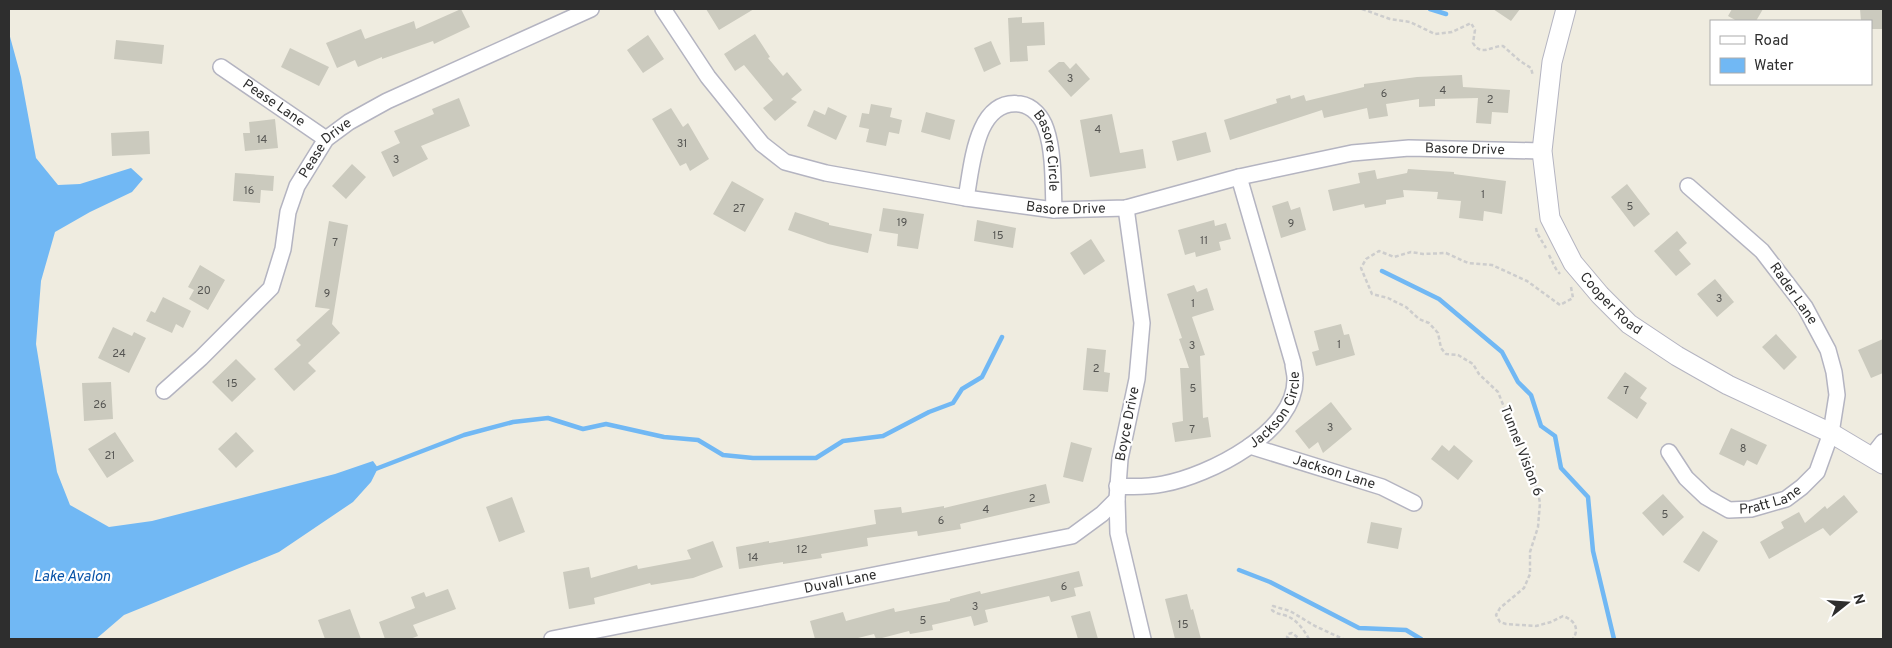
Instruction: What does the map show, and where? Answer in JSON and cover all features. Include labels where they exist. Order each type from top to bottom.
[{"type":"street","name":"Pease Drive","points":[[164,390],[201,358],[271,288],[283,249],[288,212],[297,186],[326,139],[349,122],[387,101],[591,9]]},
{"type":"street","name":"Basore Drive","points":[[663,9],[708,77],[762,144],[785,162],[826,173],[966,198],[1054,210],[1126,208],[1239,177],[1352,153],[1409,148],[1542,151]]},
{"type":"street","name":"Cooper Road","points":[[1566,9],[1552,62],[1542,151],[1550,218],[1573,263],[1629,324],[1677,356],[1728,385],[1879,454]]},
{"type":"street","name":"Pease Lane","points":[[221,67],[326,139]]},
{"type":"street","name":"Basore Circle","points":[[966,198],[977,139],[986,120],[997,108],[1020,104],[1033,109],[1041,117],[1050,141],[1054,210]]},
{"type":"street","name":"Jackson Circle","points":[[1117,492],[1165,483],[1209,469],[1250,446],[1275,425],[1287,409],[1293,395],[1296,379],[1290,354],[1239,177]]},
{"type":"street","name":"Rader Lane","points":[[1688,186],[1762,251],[1804,307],[1828,350],[1834,372],[1838,395],[1832,433]]},
{"type":"street","name":"Boyce Drive","points":[[1126,208],[1142,323],[1137,379],[1120,459],[1117,492],[1118,533],[1143,639]]},
{"type":"street","name":"Pratt Lane","points":[[1669,452],[1686,478],[1706,496],[1729,510],[1740,510],[1786,500],[1802,487],[1817,472],[1832,433]]},
{"type":"street","name":"Jackson Lane","points":[[1250,446],[1382,487],[1414,503]]},
{"type":"street","name":"Duvall Lane","points":[[552,639],[604,634],[1072,536],[1102,514],[1117,492]]},
{"type":"path","points":[[1362,9],[1390,19],[1410,22],[1435,34],[1452,32],[1471,23],[1475,30],[1473,42],[1478,49],[1483,51],[1503,46],[1531,68],[1533,78]]},
{"type":"path","points":[[1536,226],[1537,233],[1556,269],[1562,276]]},
{"type":"path","name":"Tunnel Vision 6","points":[[1569,283],[1573,290],[1573,298],[1560,305],[1542,290],[1509,272],[1492,265],[1468,263],[1446,253],[1423,254],[1411,252],[1394,257],[1379,251],[1366,259],[1361,268],[1372,294],[1388,298],[1406,307],[1419,319],[1430,323],[1438,333],[1441,348],[1446,354],[1458,355],[1473,364],[1479,374],[1498,392],[1538,492],[1540,503],[1538,528],[1530,552],[1530,574],[1524,588],[1500,608],[1496,615],[1500,622],[1506,624],[1536,626],[1563,616],[1570,619],[1576,625],[1576,634],[1573,639]]},
{"type":"path","points":[[1309,639],[1305,631],[1294,620],[1275,613],[1272,610],[1273,606],[1290,611],[1315,626],[1343,639]]},
{"type":"path","points":[[1288,639],[1288,634],[1292,633],[1300,639]]},
{"type":"water","name":"Lake Avalon","points":[[9,33],[21,77],[36,158],[58,185],[80,184],[131,168],[143,179],[132,192],[90,212],[55,232],[41,281],[36,344],[57,472],[70,505],[109,527],[152,521],[335,474],[373,461],[378,468],[371,482],[353,502],[279,552],[124,615],[96,639],[9,639]]},
{"type":"building","points":[[461,9],[470,27],[434,44],[433,41],[382,59],[382,57],[358,67],[355,60],[337,68],[326,43],[361,29],[365,39],[414,21],[416,29]]},
{"type":"building","points":[[706,9],[754,9],[719,30]]},
{"type":"building","points":[[1493,9],[1520,9],[1511,21]]},
{"type":"building","points":[[1732,9],[1763,9],[1757,20],[1735,20],[1728,16]]},
{"type":"building","points":[[1860,9],[1883,9],[1883,29],[1872,29],[1872,20],[1861,20]]},
{"type":"building","points":[[1022,17],[1022,23],[1044,22],[1045,45],[1027,46],[1028,61],[1010,62],[1008,18]]},
{"type":"building","points":[[755,34],[770,57],[768,58],[783,76],[787,72],[802,90],[791,99],[797,102],[775,121],[763,108],[773,100],[744,65],[735,71],[724,54]]},
{"type":"building","points":[[648,35],[664,59],[643,73],[627,50]]},
{"type":"building","points":[[116,40],[164,45],[162,64],[114,59]]},
{"type":"building","points":[[991,41],[1001,64],[984,72],[974,48]]},
{"type":"building","points":[[290,48],[329,67],[319,86],[281,67]]},
{"type":"building","points":[[1059,62],[1064,62],[1070,69],[1076,63],[1090,79],[1071,97],[1048,71]]},
{"type":"building","points":[[1462,75],[1463,87],[1510,90],[1508,113],[1492,112],[1491,124],[1476,123],[1478,98],[1435,99],[1435,106],[1419,107],[1419,99],[1386,104],[1388,116],[1369,119],[1367,108],[1324,118],[1322,110],[1230,140],[1224,120],[1277,103],[1276,99],[1290,95],[1291,99],[1304,95],[1306,101],[1364,87],[1364,84],[1417,77]]},
{"type":"building","points":[[459,98],[470,126],[421,146],[428,159],[393,177],[381,152],[400,143],[394,131],[434,114],[432,109]]},
{"type":"building","points":[[871,104],[892,108],[890,117],[902,120],[899,134],[889,132],[886,146],[866,142],[869,129],[859,127],[862,113],[869,114]]},
{"type":"building","points":[[828,107],[847,116],[836,140],[807,126],[814,110],[825,115]]},
{"type":"building","points":[[671,108],[683,127],[688,123],[709,159],[690,171],[686,163],[680,166],[652,119]]},
{"type":"building","points":[[926,112],[955,120],[950,140],[921,132]]},
{"type":"building","points":[[1112,114],[1120,153],[1143,149],[1146,168],[1090,177],[1080,120]]},
{"type":"building","points":[[275,119],[278,148],[245,151],[243,133],[250,133],[249,122]]},
{"type":"building","points":[[149,131],[150,154],[112,156],[111,133]]},
{"type":"building","points":[[1206,132],[1211,152],[1177,161],[1172,141]]},
{"type":"building","points":[[352,164],[366,177],[346,199],[332,186]]},
{"type":"building","points":[[1408,169],[1454,172],[1454,174],[1506,181],[1502,214],[1484,211],[1483,221],[1459,218],[1461,201],[1437,199],[1438,192],[1403,190],[1404,197],[1386,200],[1386,204],[1365,208],[1364,204],[1333,211],[1328,190],[1360,183],[1358,173],[1375,170],[1377,179],[1407,173]]},
{"type":"building","points":[[235,173],[274,176],[273,191],[261,190],[260,203],[233,201]]},
{"type":"building","points":[[732,181],[764,199],[745,232],[713,214]]},
{"type":"building","points":[[1627,184],[1650,214],[1634,227],[1611,197]]},
{"type":"building","points":[[1288,201],[1291,210],[1300,207],[1306,230],[1281,238],[1272,206]]},
{"type":"building","points":[[883,208],[924,214],[918,249],[897,246],[898,234],[879,231]]},
{"type":"building","points":[[795,212],[829,223],[829,225],[872,234],[868,253],[828,244],[788,230]]},
{"type":"building","points":[[977,220],[1016,228],[1013,248],[974,241]]},
{"type":"building","points":[[1214,220],[1215,226],[1226,223],[1231,239],[1219,242],[1221,250],[1196,257],[1195,252],[1185,255],[1178,230]]},
{"type":"building","points":[[329,221],[348,225],[332,324],[340,333],[308,363],[316,371],[294,391],[274,369],[301,345],[296,340],[330,309],[315,307]]},
{"type":"building","points":[[1677,231],[1687,243],[1679,250],[1691,264],[1676,276],[1654,251]]},
{"type":"building","points":[[1091,239],[1105,261],[1084,275],[1070,253]]},
{"type":"building","points":[[200,265],[225,280],[208,310],[189,299],[194,290],[188,287]]},
{"type":"building","points":[[1715,279],[1734,302],[1717,317],[1697,294]]},
{"type":"building","points":[[1194,285],[1197,292],[1207,288],[1214,310],[1192,317],[1205,355],[1200,356],[1203,418],[1208,417],[1211,437],[1175,442],[1172,423],[1183,421],[1180,368],[1189,368],[1179,339],[1182,338],[1167,294]]},
{"type":"building","points":[[163,297],[191,311],[183,328],[176,324],[172,333],[146,321],[151,311],[155,313]]},
{"type":"building","points":[[1341,324],[1344,335],[1349,334],[1355,355],[1316,366],[1312,352],[1319,350],[1314,331]]},
{"type":"building","points":[[113,327],[132,336],[134,332],[146,338],[129,373],[98,358]]},
{"type":"building","points":[[1776,334],[1797,357],[1784,370],[1762,347]]},
{"type":"building","points":[[1883,339],[1883,373],[1871,378],[1858,350]]},
{"type":"building","points":[[1087,348],[1106,350],[1104,372],[1110,373],[1108,392],[1083,390]]},
{"type":"building","points":[[236,359],[256,379],[232,402],[212,382]]},
{"type":"building","points":[[1625,372],[1647,388],[1640,398],[1647,403],[1637,419],[1607,398]]},
{"type":"building","points":[[111,382],[113,419],[84,421],[82,383]]},
{"type":"building","points":[[1331,402],[1352,429],[1323,453],[1318,442],[1309,449],[1295,431]]},
{"type":"building","points":[[1731,428],[1767,445],[1757,465],[1747,460],[1744,466],[1719,454]]},
{"type":"building","points":[[115,432],[134,461],[107,478],[88,449]]},
{"type":"building","points":[[236,432],[254,451],[236,468],[218,449]]},
{"type":"building","points":[[1071,442],[1092,448],[1083,482],[1063,477]]},
{"type":"building","points":[[1442,445],[1449,451],[1454,445],[1473,461],[1458,480],[1431,459]]},
{"type":"building","points":[[1046,484],[1050,503],[960,524],[961,529],[918,536],[917,531],[867,538],[868,546],[821,554],[822,558],[739,569],[736,547],[876,524],[874,510],[901,507],[902,513],[944,506],[944,508]]},
{"type":"building","points":[[1663,494],[1684,517],[1663,536],[1642,513]]},
{"type":"building","points":[[1844,495],[1858,512],[1830,536],[1823,528],[1769,559],[1760,542],[1784,528],[1781,522],[1799,512],[1805,523],[1825,506],[1827,509]]},
{"type":"building","points":[[512,497],[525,532],[499,542],[486,507]]},
{"type":"building","points":[[1371,522],[1402,528],[1398,549],[1367,543]]},
{"type":"building","points":[[1703,531],[1718,541],[1699,572],[1683,562]]},
{"type":"building","points":[[713,541],[723,567],[693,578],[651,585],[650,583],[594,598],[595,604],[569,609],[563,572],[589,567],[591,578],[637,565],[638,569],[691,559],[687,550]]},
{"type":"building","points":[[1079,571],[1083,586],[1074,588],[1076,596],[1051,602],[1049,596],[985,610],[988,622],[974,626],[971,616],[932,625],[933,630],[910,634],[909,631],[878,639],[876,639],[874,634],[854,639],[815,639],[810,621],[843,612],[846,621],[894,608],[895,612],[950,601],[950,599],[980,591],[981,594]]},
{"type":"building","points":[[448,589],[456,609],[413,625],[418,636],[410,639],[385,639],[379,622],[415,608],[411,597],[424,592],[426,597]]},
{"type":"building","points":[[1187,594],[1201,639],[1175,639],[1165,599]]},
{"type":"building","points":[[350,609],[361,639],[325,639],[318,620]]},
{"type":"building","points":[[1090,611],[1098,639],[1078,639],[1071,616]]},
{"type":"waterway","points":[[1430,9],[1446,14]]},
{"type":"waterway","points":[[1382,271],[1439,299],[1502,352],[1518,382],[1531,395],[1541,426],[1555,436],[1561,468],[1588,497],[1593,551],[1614,639]]},
{"type":"waterway","points":[[373,470],[464,435],[513,422],[548,418],[583,429],[606,424],[664,437],[698,440],[723,455],[753,458],[816,458],[843,441],[883,436],[929,412],[953,403],[962,389],[982,377],[1002,337]]},
{"type":"waterway","points":[[1239,570],[1270,582],[1359,628],[1406,630],[1421,639]]}]
